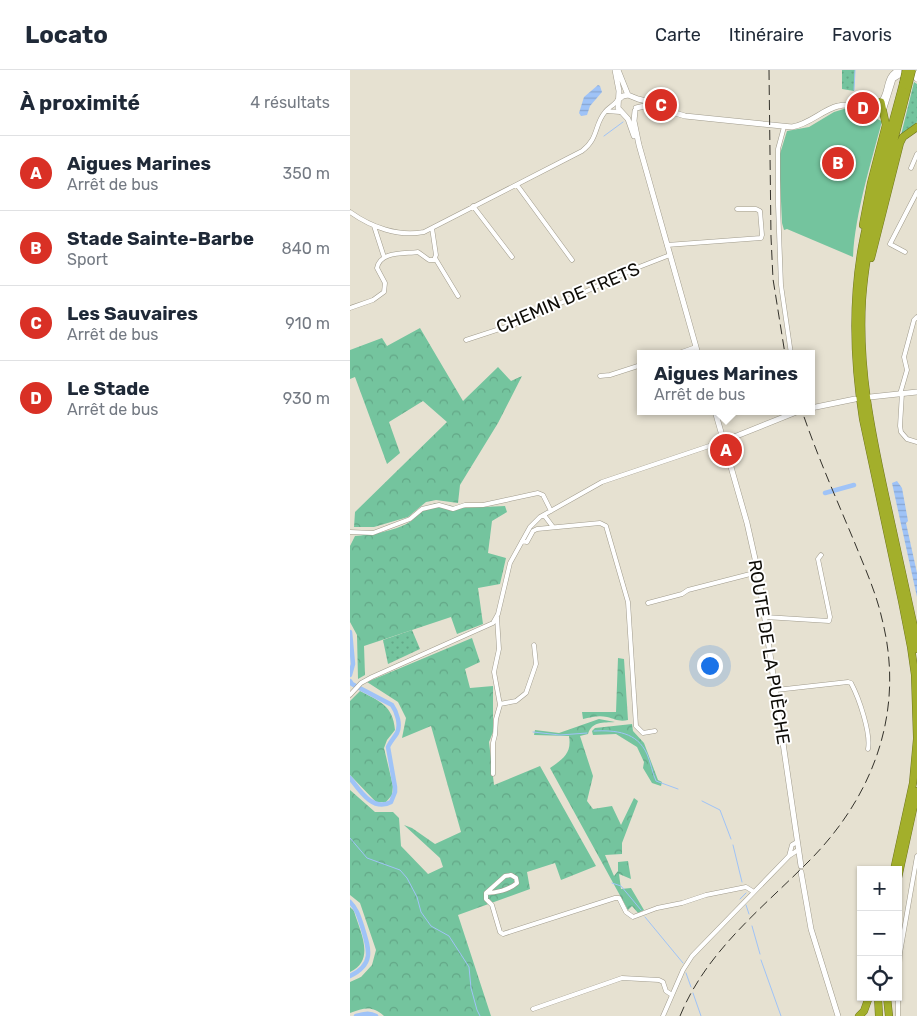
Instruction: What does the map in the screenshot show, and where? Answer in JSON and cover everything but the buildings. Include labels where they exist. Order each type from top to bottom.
[{"type":"highway","points":[[899,72],[906,85]]},
{"type":"highway","points":[[894,866],[913,783],[917,738],[915,675],[911,647],[859,395],[855,345],[859,298],[874,221],[906,85],[916,74]]},
{"type":"highway","points":[[882,106],[886,121],[871,183],[858,253],[856,280],[859,298],[862,365],[870,425],[915,632],[917,649]]},
{"type":"highway","points":[[859,298],[900,144],[903,137],[916,129]]},
{"type":"highway","points":[[901,866],[917,791]]},
{"type":"highway","points":[[859,1016],[867,1005],[868,1001]]},
{"type":"highway","points":[[878,1001],[879,1016]]},
{"type":"highway","points":[[885,1016],[886,1001]]},
{"type":"highway","points":[[887,1001],[889,1016]]},
{"type":"main road","points":[[617,70],[631,96],[637,103],[634,121],[639,145],[697,350]]},
{"type":"main road","points":[[617,70],[620,91],[618,108],[628,119],[639,145]]},
{"type":"main road","points":[[621,113],[628,114],[635,109],[649,105],[680,115],[792,127],[804,124],[838,106],[849,104],[872,107],[882,106],[888,80],[899,72]]},
{"type":"main road","points":[[618,100],[623,96],[631,96],[697,116]]},
{"type":"main road","points":[[870,397],[917,392]]},
{"type":"main road","points":[[815,407],[855,399]]},
{"type":"main road","name":"ROUTE DE LA PUÈCHE","points":[[716,415],[747,523],[758,572],[811,929],[838,1016]]},
{"type":"main road","points":[[724,441],[790,415]]},
{"type":"main road","name":"ROUTE DE LA PUÈCHE","points":[[835,1007],[843,1016]]},
{"type":"street","points":[[350,212],[374,226],[410,235],[432,228],[588,146],[596,135],[605,112],[618,100]]},
{"type":"street","points":[[605,112],[616,111],[621,113]]},
{"type":"street","points":[[784,126],[778,149],[778,205],[782,286],[790,350]]},
{"type":"street","points":[[911,168],[917,154]]},
{"type":"street","points":[[517,185],[572,260]]},
{"type":"street","points":[[905,252],[890,244],[917,192]]},
{"type":"street","points":[[473,206],[512,257]]},
{"type":"street","points":[[667,246],[761,238],[760,211],[756,209],[737,209]]},
{"type":"street","points":[[374,226],[384,256]]},
{"type":"street","points":[[432,228],[436,258],[458,296]]},
{"type":"street","points":[[350,308],[373,300],[384,292],[386,285],[377,265],[384,256],[418,252],[428,260],[436,258]]},
{"type":"street","name":"CHEMIN DE TRETS","points":[[466,340],[515,324],[639,267],[670,255]]},
{"type":"street","points":[[917,318],[904,357],[907,370],[901,394],[901,432],[907,440],[917,442]]},
{"type":"street","points":[[687,350],[696,347]]},
{"type":"street","points":[[600,376],[610,375],[637,366]]},
{"type":"street","points":[[493,774],[492,743],[496,735],[496,719],[500,704],[494,672],[499,649],[497,617],[510,563],[530,527],[544,515],[602,482],[724,441]]},
{"type":"street","points":[[350,532],[373,533],[410,519],[422,509],[439,505],[453,509],[465,505],[483,505],[538,493],[543,495],[551,511]]},
{"type":"street","points":[[544,515],[553,527]]},
{"type":"street","points":[[522,541],[527,542],[533,531],[537,528],[600,523],[606,526],[628,602],[636,726],[641,733],[654,731]]},
{"type":"street","points":[[765,617],[829,621],[830,617],[818,559],[821,555]]},
{"type":"street","points":[[648,603],[682,594],[688,590],[758,572]]},
{"type":"street","points":[[350,695],[361,683],[430,650],[481,630],[493,623],[497,617]]},
{"type":"street","points":[[500,704],[516,701],[526,693],[536,664],[534,645]]},
{"type":"street","points":[[776,690],[850,682],[858,698],[865,723],[869,740],[868,749]]},
{"type":"street","points":[[789,856],[792,845],[798,842]]},
{"type":"street","points":[[663,1016],[687,962],[697,949],[789,856],[798,850]]},
{"type":"street","points":[[900,956],[917,856]]},
{"type":"street","points":[[486,893],[514,886],[517,883],[516,878],[511,875],[505,876],[486,893],[486,899],[492,905],[500,932],[503,934],[614,898],[619,898],[629,915],[636,917],[651,910],[706,895],[746,887],[754,892]]},
{"type":"street","points":[[533,1010],[626,978],[659,980],[663,982],[666,991],[672,995]]},
{"type":"street","points":[[898,1001],[898,1016]]},
{"type":"green space","points":[[842,70],[855,70],[854,91],[842,89]]},
{"type":"green space","points":[[914,82],[917,84],[917,121],[916,125],[901,135]]},
{"type":"green space","points":[[847,108],[882,121],[860,206],[853,257],[787,229],[784,230],[782,223],[779,157],[787,131],[809,127],[834,112]]},
{"type":"green space","points":[[420,328],[463,401],[498,367],[511,381],[522,376],[498,423],[460,485],[458,503],[436,500],[426,502],[408,517],[374,527],[354,527],[355,512],[447,422],[423,401],[389,422],[400,453],[387,464],[355,377],[350,379],[350,350],[382,338],[387,346]]},
{"type":"green space","points":[[436,503],[463,508],[505,506],[507,512],[492,521],[488,553],[506,558],[500,584],[478,588],[483,624],[457,634],[451,617],[364,646],[365,675],[358,679],[357,635],[350,622],[350,546],[355,536],[382,532],[403,526],[427,506]]},
{"type":"green space","points":[[412,630],[420,649],[388,664],[383,640]]},
{"type":"green space","points":[[472,638],[480,662],[465,669],[470,688],[493,686],[493,732],[489,742],[494,785],[540,766],[596,866],[561,880],[555,863],[527,872],[530,889],[458,915],[491,1016],[384,1016],[376,1010],[368,1008],[350,1013],[350,982],[361,977],[372,965],[376,950],[360,903],[350,895],[350,790],[375,812],[393,812],[399,818],[401,846],[428,874],[443,867],[440,858],[404,825],[412,828],[435,844],[461,832],[431,726],[402,738],[406,718],[398,702],[367,682]]},
{"type":"green space","points":[[618,658],[624,659],[628,720],[601,716],[583,719],[582,712],[616,712]]},
{"type":"green space","points":[[360,691],[384,705],[394,722],[395,730],[387,740],[384,748],[393,786],[392,795],[386,802],[376,802],[350,775],[350,701]]},
{"type":"green space","points":[[599,719],[615,722],[595,725],[588,734],[580,736],[593,776],[587,801],[593,809],[612,806],[621,825],[634,798],[638,801],[622,843],[622,854],[605,855],[614,876],[618,871],[618,862],[628,861],[631,879],[619,874],[621,889],[631,888],[644,910],[638,913],[632,906],[628,910],[550,768],[566,755],[570,742],[569,736],[534,735],[535,730],[559,733]]},
{"type":"green space","points":[[632,724],[633,731],[644,743],[658,780],[662,782],[661,786],[652,783],[643,768],[644,762],[637,747],[616,734],[593,735],[592,731],[595,728]]},
{"type":"green space","points":[[350,907],[354,911],[360,928],[364,953],[358,967],[350,972]]},
{"type":"water","points":[[598,85],[602,92],[590,106],[587,115],[581,116],[579,113],[584,97]]},
{"type":"water","points":[[897,481],[902,488],[908,521],[906,523],[917,573],[917,597],[892,483]]},
{"type":"waterway","points":[[854,90],[855,70]]},
{"type":"waterway","points":[[604,136],[623,122]]},
{"type":"waterway","points":[[825,493],[854,485]]},
{"type":"waterway","points":[[350,632],[353,664],[350,675]]},
{"type":"waterway","points":[[350,681],[352,684],[392,705],[397,715],[399,726],[388,747],[395,787],[391,802],[384,804],[373,802],[363,794],[350,778]]},
{"type":"waterway","points":[[594,731],[618,732],[638,741],[647,754],[656,781],[678,789]]},
{"type":"waterway","points":[[533,732],[560,735],[587,733]]},
{"type":"waterway","points":[[702,801],[720,810],[731,839]]},
{"type":"waterway","points":[[350,838],[367,858],[400,870],[407,878],[417,897],[421,912],[431,926],[449,936],[469,967],[471,988],[480,1016]]},
{"type":"waterway","points":[[733,845],[742,882]]},
{"type":"waterway","points":[[612,883],[621,886],[641,910]]},
{"type":"waterway","points":[[740,899],[746,893]]},
{"type":"waterway","points":[[350,902],[360,919],[368,949],[367,961],[358,971],[350,976]]},
{"type":"waterway","points":[[746,905],[749,914]]},
{"type":"waterway","points":[[645,917],[683,963]]},
{"type":"waterway","points":[[752,926],[760,954]]},
{"type":"waterway","points":[[761,960],[781,1016]]},
{"type":"waterway","points":[[686,973],[691,987]]},
{"type":"waterway","points":[[693,993],[701,1016]]},
{"type":"waterway","points":[[356,1016],[364,1014],[376,1016]]},
{"type":"railway","points":[[769,70],[773,279],[784,350]]},
{"type":"railway","points":[[680,1016],[691,992],[721,950],[756,912],[812,858],[834,833],[853,806],[868,778],[879,748],[887,717],[890,685],[888,652],[882,619],[870,579],[820,460],[803,415]]},
{"type":"place","name":"Les Sauvaires","points":[[661,105]]},
{"type":"place","name":"Le Stade","points":[[863,108]]},
{"type":"place","name":"Stade Sainte-Barbe","points":[[838,163]]},
{"type":"place","name":"Aigues Marines","points":[[726,450]]}]
